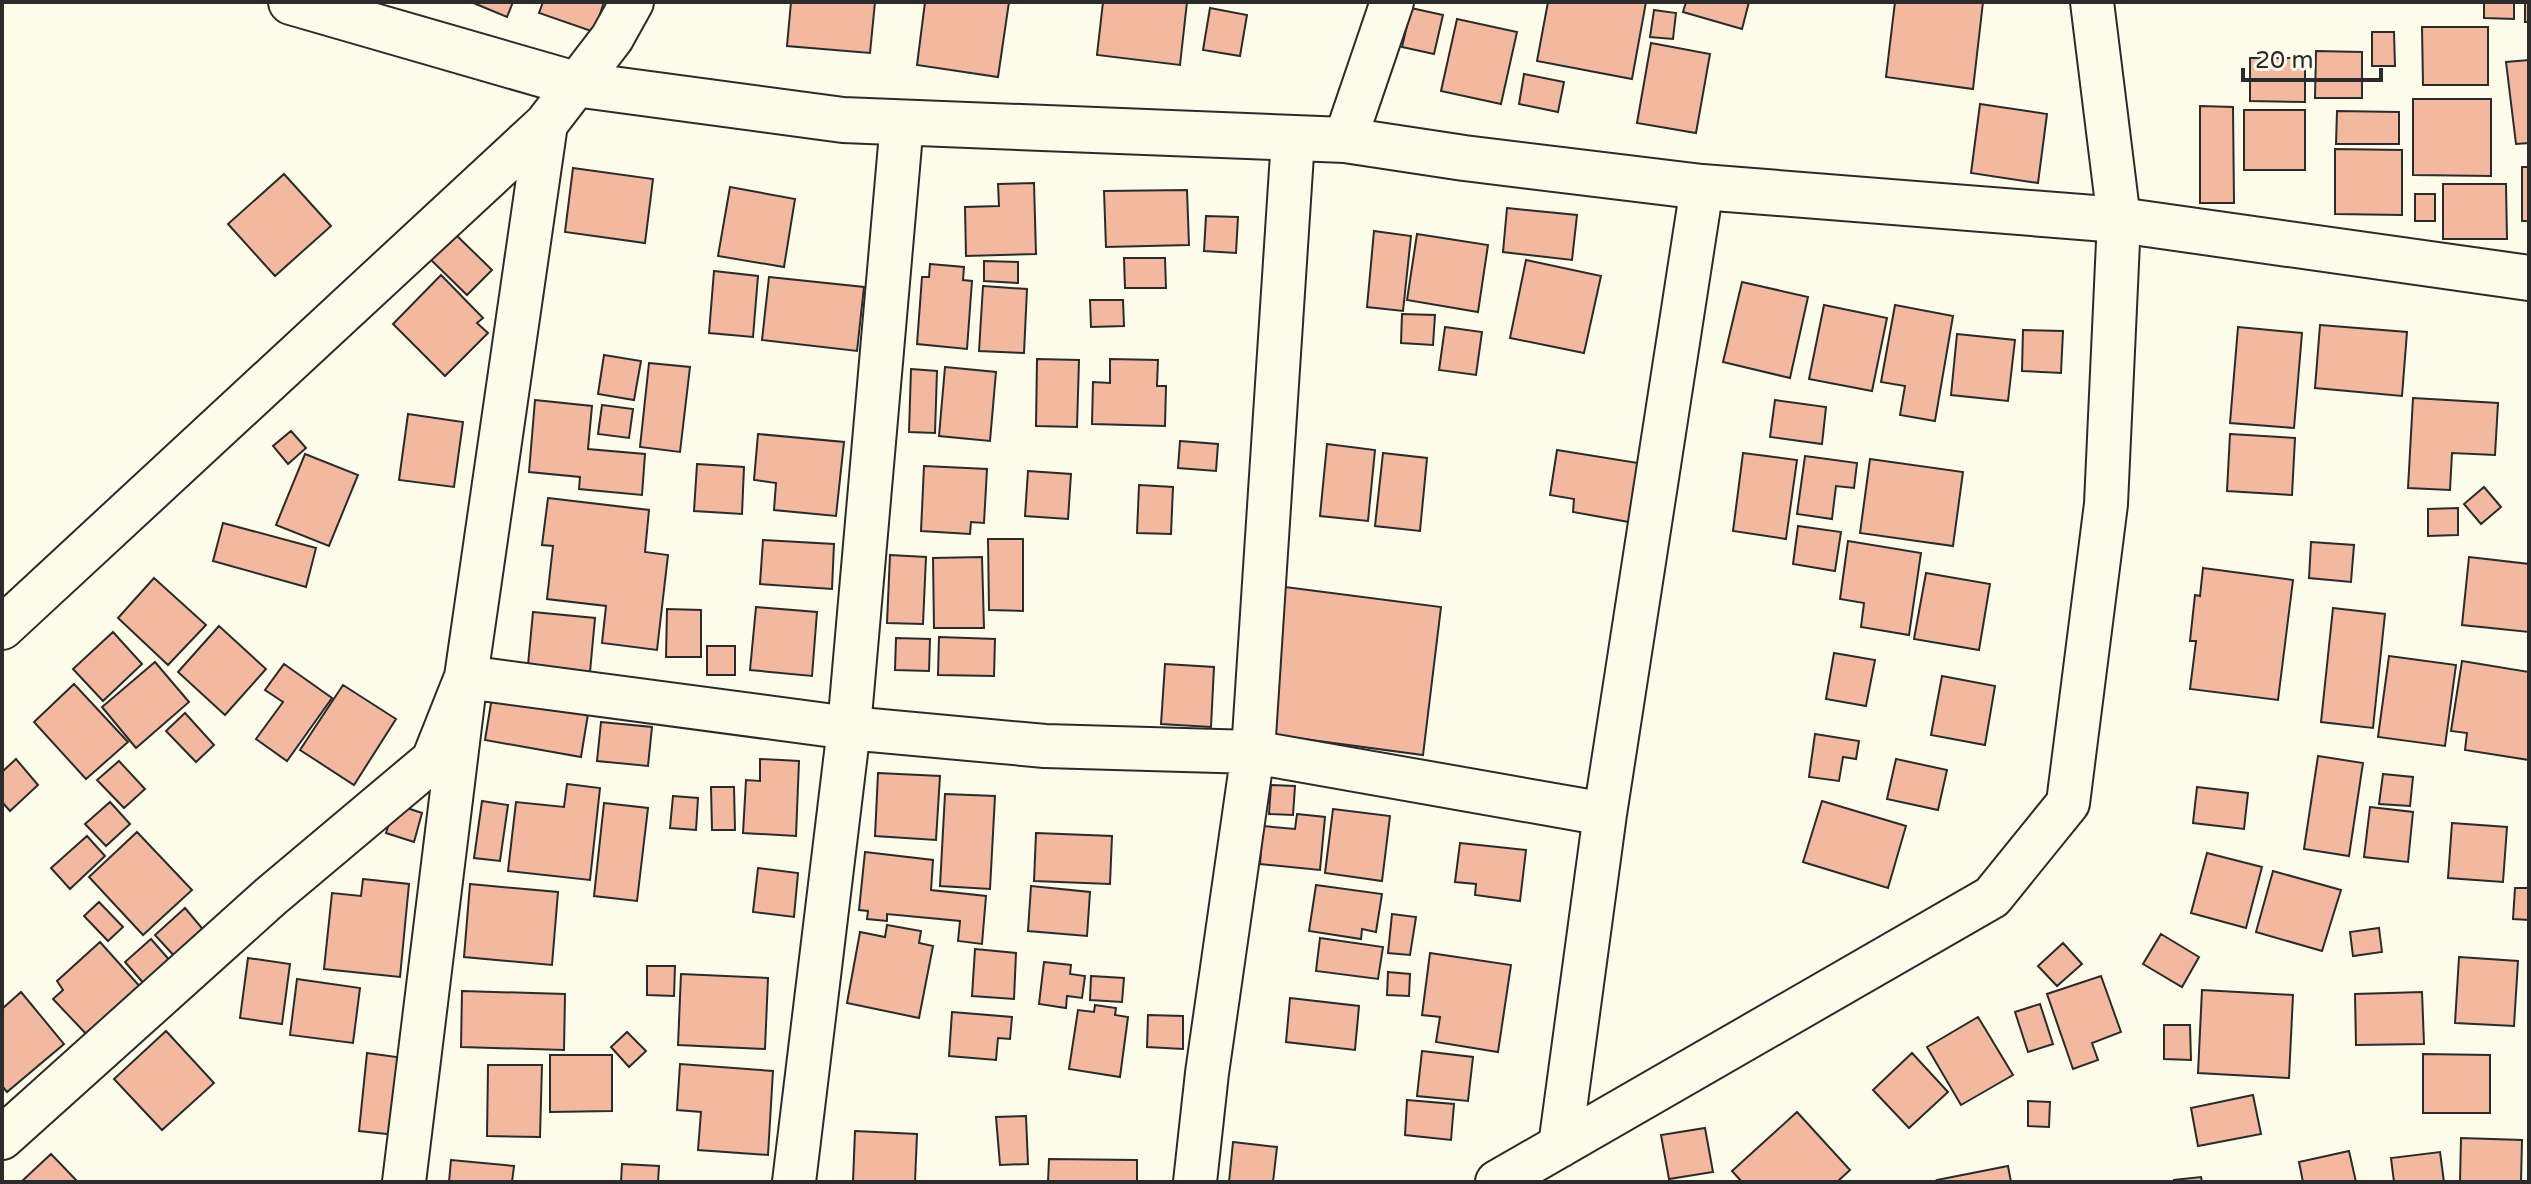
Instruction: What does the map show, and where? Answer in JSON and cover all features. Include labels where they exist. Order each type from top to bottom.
[{"type":"highway","points":[[291,2],[575,84],[843,120],[1345,140],[1702,187],[2119,220],[2529,278]]},
{"type":"street","points":[[2,628],[546,124],[612,38],[632,2]]},
{"type":"street","points":[[1345,140],[1392,2]]},
{"type":"street","points":[[1497,1182],[1992,897],[2068,803],[2106,504],[2119,220],[2092,2]]},
{"type":"street","points":[[794,1182],[849,728],[902,122]]},
{"type":"street","points":[[404,1182],[466,677],[546,124]]},
{"type":"street","points":[[1195,1182],[1207,1073],[1253,752],[1293,139]]},
{"type":"street","points":[[1560,1146],[1605,814],[1702,187]]},
{"type":"street","points":[[466,677],[849,728],[1045,746],[1253,752],[1605,814]]},
{"type":"street","points":[[2,1138],[270,897],[433,760],[466,677]]},
{"type":"building","points":[[471,2],[513,2],[507,17]]},
{"type":"building","points":[[543,2],[604,2],[594,32],[539,13]]},
{"type":"building","points":[[791,2],[875,2],[870,53],[787,46]]},
{"type":"building","points":[[925,2],[1009,2],[998,77],[917,65]]},
{"type":"building","points":[[1103,2],[1187,2],[1180,65],[1097,55]]},
{"type":"building","points":[[1548,2],[1646,2],[1632,79],[1537,61]]},
{"type":"building","points":[[1686,2],[1749,2],[1742,29],[1683,12]]},
{"type":"building","points":[[1895,2],[1983,2],[1973,89],[1886,77]]},
{"type":"building","points":[[2484,2],[2514,2],[2514,19],[2484,18]]},
{"type":"building","points":[[2525,2],[2529,2],[2529,22],[2525,22]]},
{"type":"building","points":[[1210,8],[1247,15],[1240,56],[1203,50]]},
{"type":"building","points":[[1411,8],[1443,15],[1434,54],[1402,47]]},
{"type":"building","points":[[1654,10],[1676,13],[1673,39],[1650,37]]},
{"type":"building","points":[[1457,19],[1517,32],[1501,104],[1441,91]]},
{"type":"building","points":[[2422,27],[2488,27],[2488,85],[2423,85]]},
{"type":"building","points":[[2372,32],[2394,32],[2395,66],[2372,66]]},
{"type":"building","points":[[1651,43],[1710,54],[1696,133],[1637,123]]},
{"type":"building","points":[[2316,51],[2362,52],[2362,98],[2315,98]]},
{"type":"building","points":[[2250,58],[2305,58],[2305,102],[2250,101]]},
{"type":"building","points":[[2529,60],[2529,143],[2516,144],[2506,62]]},
{"type":"building","points":[[1524,74],[1564,82],[1558,112],[1519,104]]},
{"type":"building","points":[[2413,99],[2491,99],[2491,176],[2413,175]]},
{"type":"building","points":[[1980,104],[2047,114],[2038,183],[1971,173]]},
{"type":"building","points":[[2200,106],[2233,107],[2234,203],[2200,203]]},
{"type":"building","points":[[2244,110],[2305,110],[2305,170],[2244,170]]},
{"type":"building","points":[[2337,111],[2399,112],[2399,144],[2336,144]]},
{"type":"building","points":[[2335,149],[2402,150],[2402,215],[2335,214]]},
{"type":"building","points":[[2522,167],[2529,167],[2529,221],[2522,221]]},
{"type":"building","points":[[573,168],[653,179],[645,243],[565,232]]},
{"type":"building","points":[[284,174],[331,226],[275,276],[228,224]]},
{"type":"building","points":[[1034,183],[1036,254],[966,256],[965,207],[999,206],[998,184]]},
{"type":"building","points":[[2443,184],[2506,184],[2507,239],[2443,239]]},
{"type":"building","points":[[730,187],[795,199],[784,267],[718,256]]},
{"type":"building","points":[[1187,190],[1189,245],[1106,247],[1104,191]]},
{"type":"building","points":[[2415,194],[2435,194],[2435,221],[2415,221]]},
{"type":"building","points":[[1507,208],[1577,215],[1572,260],[1503,252]]},
{"type":"building","points":[[1206,216],[1238,217],[1236,253],[1204,251]]},
{"type":"building","points":[[451,230],[492,270],[467,295],[426,255]]},
{"type":"building","points":[[1374,231],[1411,236],[1403,311],[1367,307]]},
{"type":"building","points":[[1417,234],[1488,245],[1478,312],[1407,300]]},
{"type":"building","points":[[1124,258],[1165,258],[1166,288],[1125,288]]},
{"type":"building","points":[[1526,260],[1601,276],[1584,353],[1510,338]]},
{"type":"building","points":[[984,261],[1018,262],[1018,283],[984,281]]},
{"type":"building","points":[[930,264],[964,267],[963,280],[972,281],[967,349],[917,344],[922,277],[929,277]]},
{"type":"building","points":[[714,271],[758,276],[753,337],[709,333]]},
{"type":"building","points":[[441,275],[483,318],[477,323],[488,333],[445,376],[393,324]]},
{"type":"building","points":[[769,277],[864,287],[857,351],[762,340]]},
{"type":"building","points":[[1742,282],[1808,297],[1790,378],[1723,362]]},
{"type":"building","points":[[983,286],[1027,289],[1024,353],[979,351]]},
{"type":"building","points":[[1090,300],[1123,300],[1124,326],[1091,327]]},
{"type":"building","points":[[1824,305],[1887,318],[1872,391],[1809,379]]},
{"type":"building","points":[[1895,305],[1953,316],[1935,421],[1900,415],[1905,386],[1881,382]]},
{"type":"building","points":[[1402,314],[1435,315],[1433,345],[1401,343]]},
{"type":"building","points":[[2320,325],[2407,332],[2402,396],[2315,388]]},
{"type":"building","points":[[1445,327],[1482,332],[1476,375],[1439,370]]},
{"type":"building","points":[[2238,327],[2302,333],[2294,428],[2230,423]]},
{"type":"building","points":[[2023,330],[2063,331],[2061,373],[2022,371]]},
{"type":"building","points":[[1957,334],[2015,340],[2008,401],[1951,395]]},
{"type":"building","points":[[604,355],[641,361],[634,400],[598,394]]},
{"type":"building","points":[[1037,359],[1079,360],[1077,427],[1036,426]]},
{"type":"building","points":[[1110,359],[1158,360],[1157,386],[1166,386],[1165,426],[1092,424],[1093,382],[1110,383]]},
{"type":"building","points":[[649,363],[690,367],[680,452],[640,447]]},
{"type":"building","points":[[945,367],[996,372],[990,441],[939,436]]},
{"type":"building","points":[[911,369],[937,371],[935,433],[909,432]]},
{"type":"building","points":[[2413,398],[2498,403],[2495,455],[2452,453],[2450,490],[2408,488]]},
{"type":"building","points":[[535,400],[592,406],[588,449],[645,454],[642,495],[579,489],[580,477],[529,472]]},
{"type":"building","points":[[1775,400],[1826,407],[1822,444],[1770,437]]},
{"type":"building","points":[[602,405],[633,409],[629,438],[598,434]]},
{"type":"building","points":[[408,414],[463,422],[454,487],[399,480]]},
{"type":"building","points":[[291,431],[306,448],[288,464],[273,446]]},
{"type":"building","points":[[758,434],[844,442],[836,516],[774,510],[776,483],[754,480]]},
{"type":"building","points":[[2230,434],[2295,438],[2292,495],[2227,491]]},
{"type":"building","points":[[1180,441],[1218,444],[1216,471],[1178,468]]},
{"type":"building","points":[[1327,444],[1375,450],[1368,521],[1320,516]]},
{"type":"building","points":[[1557,450],[1638,463],[1629,522],[1573,512],[1574,499],[1550,495]]},
{"type":"building","points":[[1383,453],[1427,458],[1420,531],[1375,526]]},
{"type":"building","points":[[1743,453],[1797,460],[1786,539],[1733,531]]},
{"type":"building","points":[[305,454],[358,475],[329,546],[276,525]]},
{"type":"building","points":[[1805,456],[1857,463],[1854,488],[1836,486],[1832,519],[1797,514]]},
{"type":"building","points":[[1870,459],[1963,472],[1953,546],[1860,533]]},
{"type":"building","points":[[697,464],[744,467],[742,514],[694,511]]},
{"type":"building","points":[[924,466],[987,469],[984,523],[971,522],[970,534],[921,531]]},
{"type":"building","points":[[1028,471],[1071,474],[1068,519],[1025,516]]},
{"type":"building","points":[[1139,485],[1173,487],[1171,534],[1137,533]]},
{"type":"building","points":[[2484,487],[2501,507],[2481,524],[2464,504]]},
{"type":"building","points":[[548,498],[649,510],[645,552],[668,555],[657,650],[602,643],[606,606],[547,599],[553,546],[542,545]]},
{"type":"building","points":[[2458,508],[2458,535],[2428,536],[2428,509]]},
{"type":"building","points":[[223,523],[316,548],[306,587],[213,561]]},
{"type":"building","points":[[1798,526],[1841,532],[1835,571],[1793,564]]},
{"type":"building","points":[[988,539],[1023,539],[1023,611],[989,610]]},
{"type":"building","points":[[763,540],[834,544],[832,589],[760,584]]},
{"type":"building","points":[[1848,541],[1921,553],[1909,635],[1861,627],[1864,603],[1840,599]]},
{"type":"building","points":[[2311,542],[2354,545],[2351,582],[2309,578]]},
{"type":"building","points":[[890,555],[926,557],[923,624],[887,623]]},
{"type":"building","points":[[982,557],[984,628],[934,628],[933,558]]},
{"type":"building","points":[[2469,557],[2529,564],[2529,632],[2462,625]]},
{"type":"building","points":[[2203,568],[2293,580],[2278,700],[2190,689],[2196,641],[2190,641],[2195,595],[2200,596]]},
{"type":"building","points":[[1926,573],[1990,584],[1979,650],[1914,639]]},
{"type":"building","points":[[154,578],[206,625],[168,665],[118,618]]},
{"type":"building","points":[[1285,587],[1441,607],[1423,755],[1267,734]]},
{"type":"building","points":[[756,607],[817,612],[812,676],[750,670]]},
{"type":"building","points":[[2333,608],[2385,614],[2373,728],[2321,722]]},
{"type":"building","points":[[667,609],[701,610],[701,657],[666,657]]},
{"type":"building","points":[[533,612],[595,618],[590,672],[528,665]]},
{"type":"building","points":[[219,626],[266,669],[225,715],[178,672]]},
{"type":"building","points":[[113,632],[142,664],[103,701],[73,669]]},
{"type":"building","points":[[939,637],[995,639],[994,676],[938,675]]},
{"type":"building","points":[[896,638],[930,639],[929,671],[895,670]]},
{"type":"building","points":[[707,646],[735,646],[735,675],[707,675]]},
{"type":"building","points":[[1834,653],[1875,660],[1866,706],[1826,699]]},
{"type":"building","points":[[2389,656],[2456,665],[2445,746],[2378,737]]},
{"type":"building","points":[[2462,661],[2529,672],[2529,760],[2465,750],[2467,733],[2451,731]]},
{"type":"building","points":[[155,662],[189,702],[136,748],[102,707]]},
{"type":"building","points":[[284,664],[332,698],[287,761],[256,739],[283,702],[265,690]]},
{"type":"building","points":[[1165,664],[1214,667],[1211,727],[1161,724]]},
{"type":"building","points":[[1942,676],[1995,686],[1985,745],[1931,735]]},
{"type":"building","points":[[74,684],[128,742],[86,779],[34,722]]},
{"type":"building","points":[[343,685],[396,719],[354,785],[300,750]]},
{"type":"building","points":[[492,697],[588,714],[581,757],[485,740]]},
{"type":"building","points":[[185,713],[214,745],[196,762],[166,731]]},
{"type":"building","points":[[601,722],[652,727],[648,766],[597,761]]},
{"type":"building","points":[[1815,734],[1859,741],[1856,759],[1843,757],[1839,781],[1809,777]]},
{"type":"building","points":[[2318,756],[2363,763],[2349,856],[2304,849]]},
{"type":"building","points":[[16,759],[38,785],[10,811],[2,802],[2,772]]},
{"type":"building","points":[[760,759],[799,761],[796,836],[743,833],[746,780],[760,781]]},
{"type":"building","points":[[1896,759],[1947,770],[1938,810],[1887,799]]},
{"type":"building","points":[[119,761],[145,789],[124,808],[97,780]]},
{"type":"building","points":[[878,773],[940,776],[936,840],[875,836]]},
{"type":"building","points":[[2383,774],[2413,777],[2410,806],[2379,804]]},
{"type":"building","points":[[567,784],[600,788],[590,880],[508,871],[516,802],[564,807]]},
{"type":"building","points":[[1271,785],[1295,786],[1293,815],[1269,814]]},
{"type":"building","points":[[711,787],[734,787],[735,830],[712,830]]},
{"type":"building","points":[[2197,787],[2248,793],[2244,829],[2193,823]]},
{"type":"building","points":[[945,794],[995,796],[990,889],[940,886]]},
{"type":"building","points":[[673,796],[698,798],[696,830],[670,828]]},
{"type":"building","points":[[482,801],[508,805],[500,861],[474,858]]},
{"type":"building","points":[[1822,801],[1906,826],[1888,888],[1803,862]]},
{"type":"building","points":[[110,802],[130,824],[106,846],[85,824]]},
{"type":"building","points":[[604,803],[648,808],[637,901],[594,896]]},
{"type":"building","points":[[395,804],[422,813],[414,842],[386,833]]},
{"type":"building","points":[[2370,807],[2413,812],[2408,862],[2364,857]]},
{"type":"building","points":[[1333,809],[1390,816],[1382,881],[1325,873]]},
{"type":"building","points":[[1297,814],[1325,817],[1320,870],[1260,864],[1263,826],[1295,829]]},
{"type":"building","points":[[2452,823],[2507,827],[2503,882],[2448,878]]},
{"type":"building","points":[[137,832],[192,890],[143,935],[89,877]]},
{"type":"building","points":[[1036,833],[1112,836],[1110,884],[1034,881]]},
{"type":"building","points":[[87,836],[105,856],[70,889],[51,868]]},
{"type":"building","points":[[1460,843],[1526,850],[1520,901],[1475,895],[1476,884],[1455,882]]},
{"type":"building","points":[[865,852],[933,860],[931,890],[986,896],[982,944],[958,941],[960,921],[887,914],[887,921],[867,919],[868,911],[859,910]]},
{"type":"building","points":[[2207,853],[2262,867],[2246,928],[2191,913]]},
{"type":"building","points":[[758,868],[798,873],[794,917],[753,912]]},
{"type":"building","points":[[2273,871],[2341,890],[2322,951],[2256,932]]},
{"type":"building","points":[[363,879],[409,884],[400,977],[324,969],[332,893],[361,896]]},
{"type":"building","points":[[470,884],[558,892],[552,965],[464,957]]},
{"type":"building","points":[[1316,885],[1382,894],[1376,932],[1362,929],[1361,939],[1309,931]]},
{"type":"building","points":[[1031,886],[1090,892],[1087,936],[1028,931]]},
{"type":"building","points":[[2515,888],[2529,888],[2529,920],[2513,919]]},
{"type":"building","points":[[99,902],[123,927],[108,941],[84,916]]},
{"type":"building","points":[[185,908],[206,933],[177,959],[155,935]]},
{"type":"building","points":[[1392,914],[1416,917],[1410,955],[1388,953]]},
{"type":"building","points":[[887,925],[921,931],[919,943],[933,946],[919,1018],[847,1003],[860,932],[885,937]]},
{"type":"building","points":[[2379,928],[2382,952],[2353,956],[2350,932]]},
{"type":"building","points":[[2161,934],[2199,957],[2182,987],[2143,964]]},
{"type":"building","points":[[1320,938],[1383,947],[1378,979],[1316,971]]},
{"type":"building","points":[[151,939],[172,963],[146,986],[125,962]]},
{"type":"building","points":[[100,942],[143,990],[90,1038],[53,999],[63,990],[57,981]]},
{"type":"building","points":[[2063,943],[2082,964],[2057,986],[2038,966]]},
{"type":"building","points":[[975,949],[1016,953],[1014,999],[972,996]]},
{"type":"building","points":[[1430,953],[1511,965],[1498,1052],[1436,1042],[1440,1017],[1422,1015]]},
{"type":"building","points":[[2459,957],[2518,961],[2514,1026],[2455,1023]]},
{"type":"building","points":[[248,958],[290,964],[282,1024],[240,1018]]},
{"type":"building","points":[[1044,962],[1071,965],[1070,974],[1085,976],[1082,998],[1067,996],[1066,1008],[1039,1004]]},
{"type":"building","points":[[647,966],[675,966],[674,996],[647,995]]},
{"type":"building","points":[[1388,972],[1410,974],[1409,996],[1387,995]]},
{"type":"building","points":[[681,974],[768,978],[765,1049],[678,1045]]},
{"type":"building","points":[[1091,976],[1124,978],[1122,1002],[1090,1000]]},
{"type":"building","points":[[2101,976],[2121,1032],[2092,1043],[2098,1060],[2073,1069],[2047,994]]},
{"type":"building","points":[[297,979],[360,988],[353,1043],[290,1035]]},
{"type":"building","points":[[2202,990],[2293,995],[2289,1078],[2198,1073]]},
{"type":"building","points":[[462,991],[565,994],[564,1050],[461,1047]]},
{"type":"building","points":[[21,992],[64,1044],[7,1092],[2,1086],[2,1009]]},
{"type":"building","points":[[2422,992],[2424,1044],[2356,1045],[2355,994]]},
{"type":"building","points":[[1290,998],[1359,1006],[1355,1050],[1286,1042]]},
{"type":"building","points":[[2040,1004],[2053,1044],[2028,1052],[2015,1012]]},
{"type":"building","points":[[1095,1005],[1116,1008],[1115,1015],[1128,1017],[1120,1077],[1069,1069],[1078,1010],[1094,1012]]},
{"type":"building","points":[[952,1012],[1012,1017],[1010,1039],[998,1038],[996,1060],[949,1056]]},
{"type":"building","points":[[1148,1015],[1183,1016],[1183,1049],[1147,1047]]},
{"type":"building","points":[[1978,1017],[2013,1075],[1961,1105],[1927,1047]]},
{"type":"building","points":[[2164,1025],[2190,1025],[2191,1060],[2164,1059]]},
{"type":"building","points":[[166,1031],[214,1083],[162,1130],[114,1079]]},
{"type":"building","points":[[627,1032],[646,1051],[629,1067],[611,1047]]},
{"type":"building","points":[[1422,1051],[1473,1057],[1468,1101],[1417,1096]]},
{"type":"building","points":[[367,1053],[404,1058],[396,1135],[359,1131]]},
{"type":"building","points":[[1912,1053],[1948,1092],[1909,1128],[1873,1090]]},
{"type":"building","points":[[2423,1054],[2490,1055],[2490,1113],[2423,1113]]},
{"type":"building","points":[[550,1055],[612,1055],[612,1111],[550,1112]]},
{"type":"building","points":[[680,1064],[773,1071],[768,1155],[698,1150],[701,1112],[677,1110]]},
{"type":"building","points":[[488,1065],[542,1065],[540,1137],[487,1136]]},
{"type":"building","points":[[2253,1095],[2261,1134],[2198,1146],[2191,1108]]},
{"type":"building","points":[[1407,1100],[1454,1104],[1451,1140],[1405,1135]]},
{"type":"building","points":[[2028,1101],[2050,1102],[2049,1127],[2028,1126]]},
{"type":"building","points":[[1797,1112],[1850,1170],[1837,1182],[1742,1182],[1732,1171]]},
{"type":"building","points":[[1026,1116],[1028,1164],[1000,1165],[996,1117]]},
{"type":"building","points":[[1705,1128],[1713,1172],[1669,1179],[1661,1135]]},
{"type":"building","points":[[855,1131],[917,1134],[915,1182],[853,1182]]},
{"type":"building","points":[[2461,1138],[2522,1140],[2521,1182],[2460,1182]]},
{"type":"building","points":[[1233,1142],[1277,1147],[1273,1182],[1229,1182]]},
{"type":"building","points":[[2349,1151],[2356,1182],[2303,1182],[2299,1162]]},
{"type":"building","points":[[2440,1152],[2444,1182],[2394,1182],[2391,1158]]},
{"type":"building","points":[[51,1154],[78,1182],[21,1182]]},
{"type":"building","points":[[1049,1159],[1137,1160],[1137,1182],[1048,1182]]},
{"type":"building","points":[[451,1160],[514,1166],[512,1182],[449,1182]]},
{"type":"building","points":[[622,1164],[659,1166],[658,1182],[621,1182]]},
{"type":"building","points":[[2008,1166],[2011,1182],[1937,1180]]},
{"type":"building","points":[[2201,1177],[2202,1182],[2174,1182],[2174,1180]]}]
